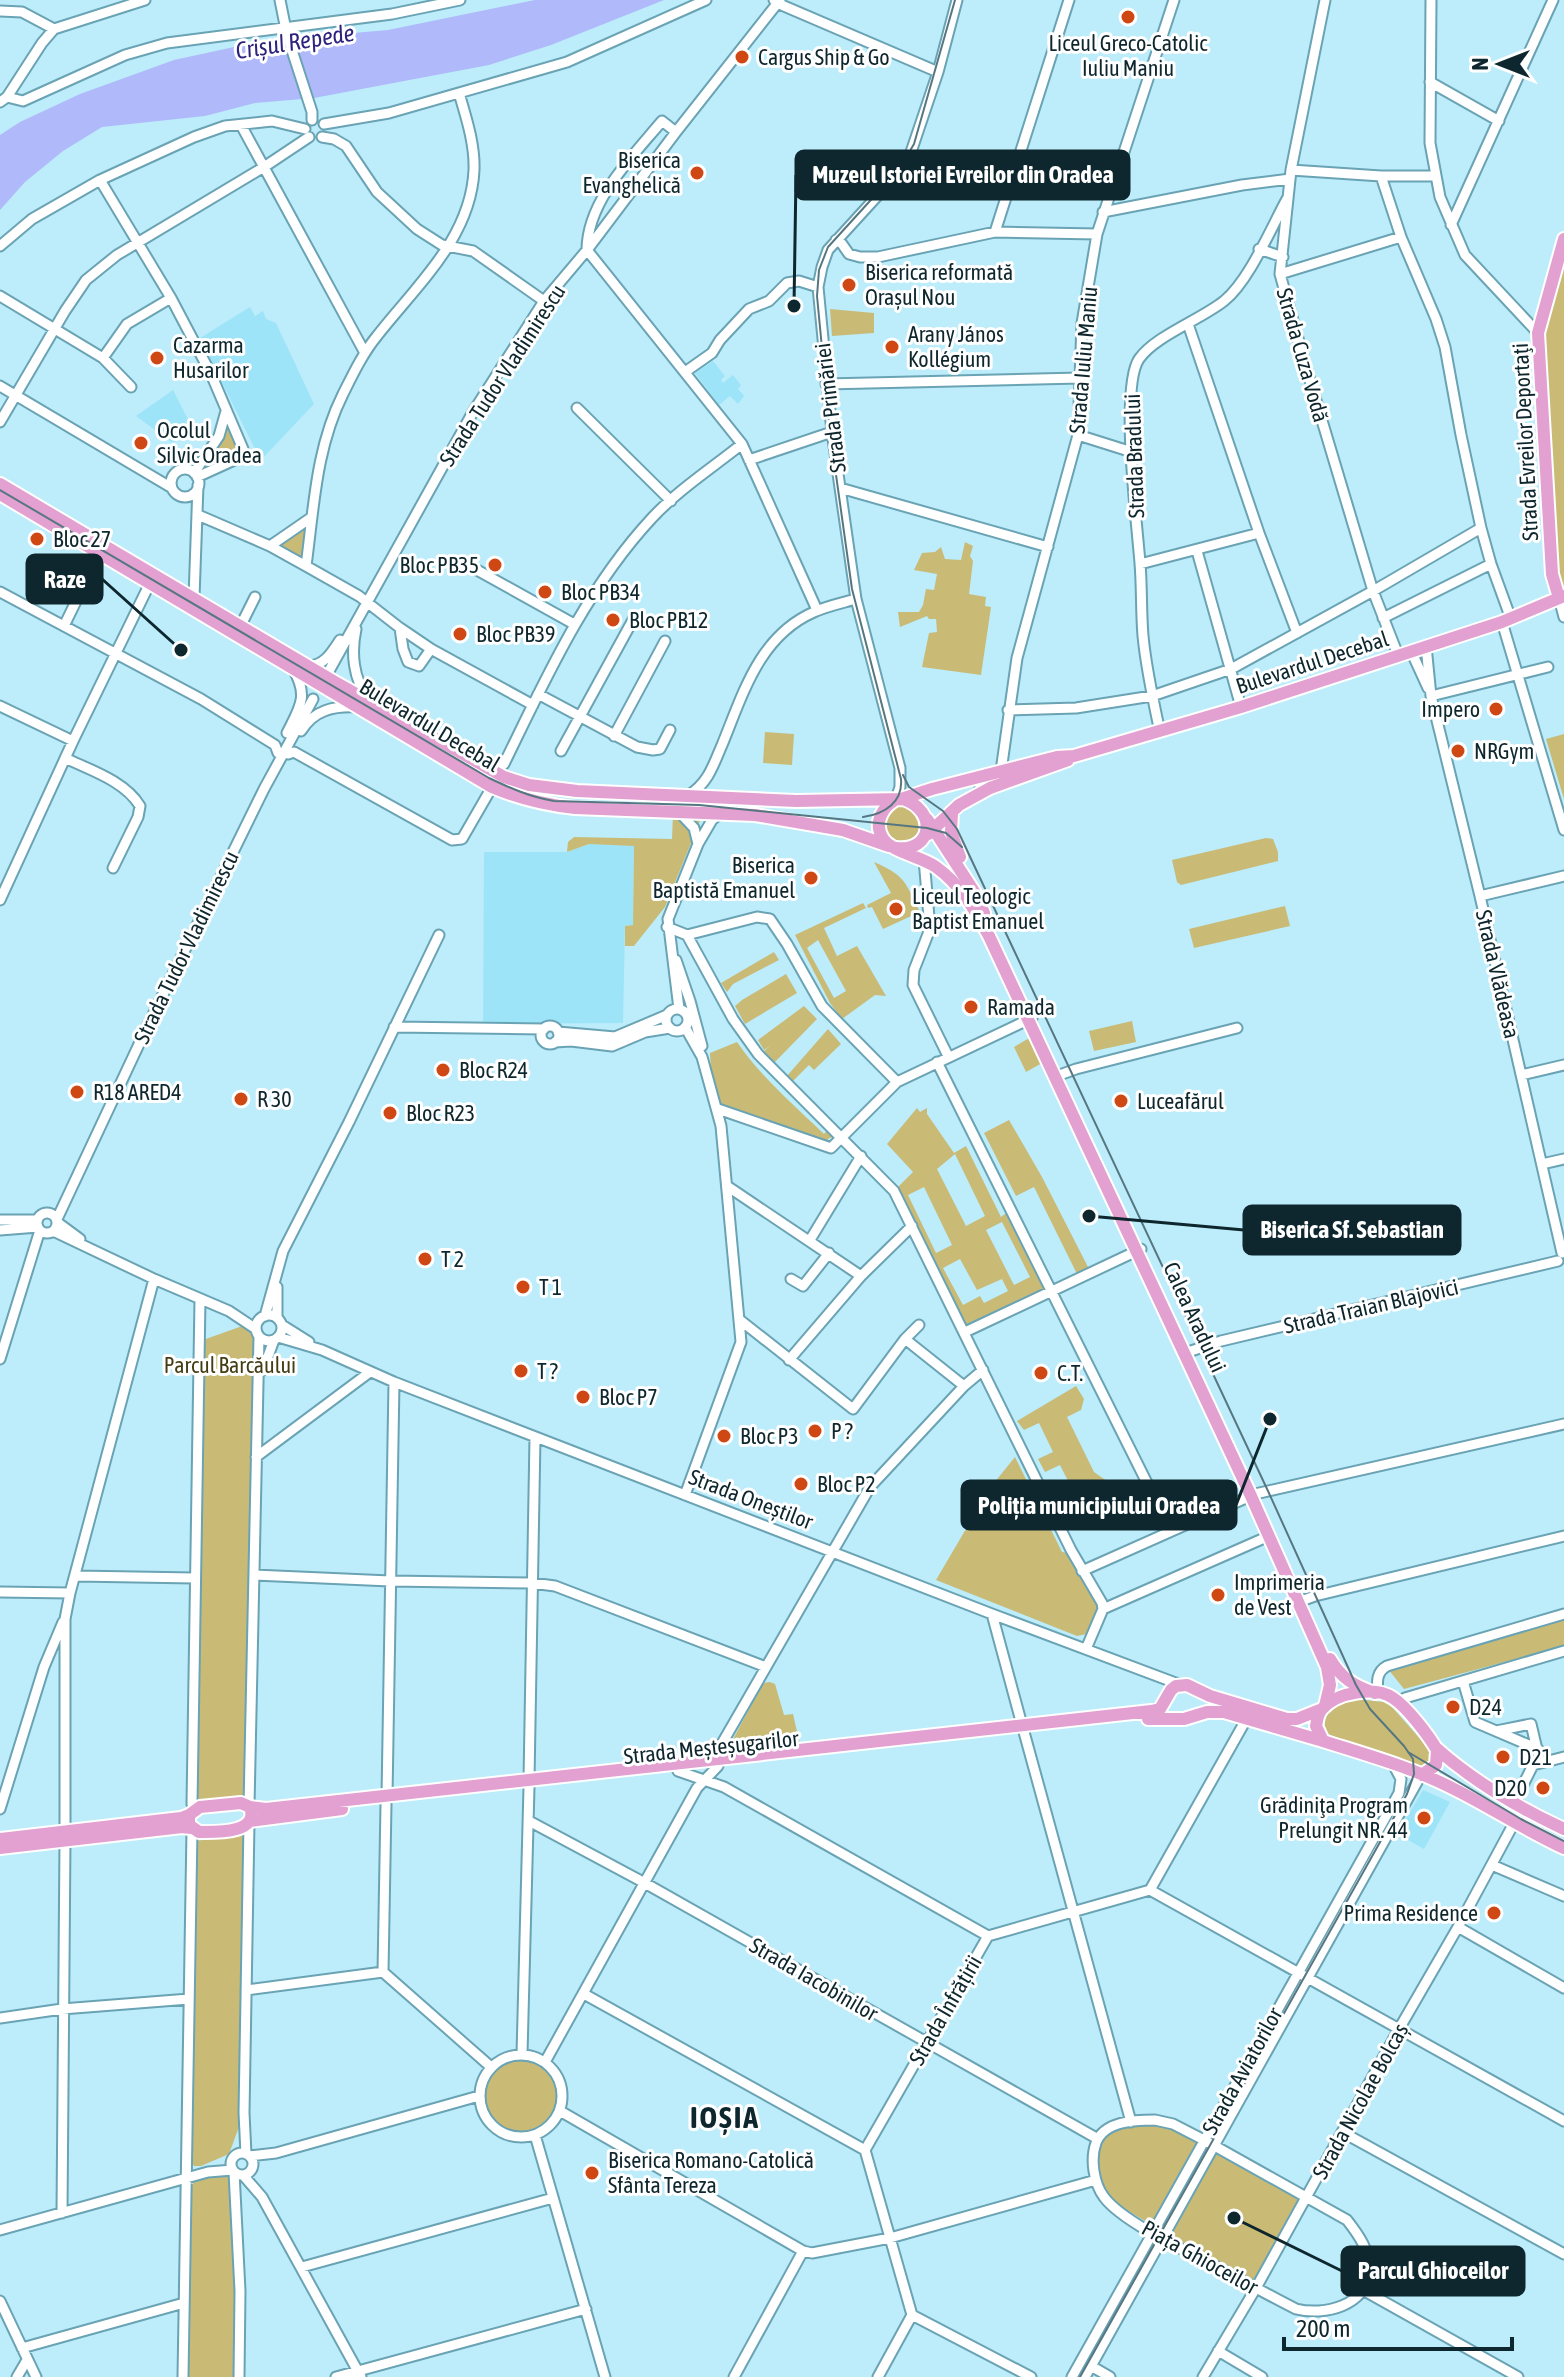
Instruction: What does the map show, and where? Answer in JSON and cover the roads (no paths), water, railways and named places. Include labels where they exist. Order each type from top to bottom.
[{"type":"main road","name":"Strada Evreilor Deportaţi","points":[[1561,597],[1552,574],[1538,333],[1564,239]]},
{"type":"main road","name":"Bulevardul Decebal","points":[[0,484],[309,666],[492,787],[511,795],[549,805],[755,815],[832,828],[892,847]]},
{"type":"main road","name":"Bulevardul Decebal","points":[[0,494],[292,666],[529,785],[559,790],[796,801],[897,799],[1160,732],[1506,620],[1561,597]]},
{"type":"main road","name":"Bulevardul Decebal","points":[[929,833],[956,809],[990,788],[1062,764],[1074,756]]},
{"type":"main road","name":"Calea Aradului","points":[[897,799],[913,803],[925,817],[929,833],[975,893],[1056,1076],[1301,1601],[1329,1671],[1330,1685],[1316,1726],[1323,1741]]},
{"type":"main road","points":[[897,799],[885,807],[879,823],[881,835],[892,847],[913,847],[929,833]]},
{"type":"main road","points":[[956,809],[952,837],[975,893]]},
{"type":"main road","name":"Calea Aradului","points":[[892,847],[924,859],[949,878],[970,902],[1030,1019]]},
{"type":"main road","name":"Calea Aradului","points":[[1253,1495],[1269,1536],[1336,1669],[1350,1683],[1391,1697],[1436,1748],[1466,1772],[1516,1804],[1564,1829]]},
{"type":"main road","points":[[1376,1693],[1348,1695],[1324,1708],[1290,1720],[1192,1687],[1172,1689],[1169,1711],[1184,1719],[1219,1711],[1393,1764],[1456,1790],[1564,1848]]},
{"type":"main road","name":"Strada Meșteșugarilor","points":[[1023,1729],[1160,1709],[1172,1689]]},
{"type":"main road","points":[[1194,1715],[1200,1706],[1197,1691]]},
{"type":"main road","name":"Strada Meșteșugarilor","points":[[386,1800],[247,1827],[201,1832],[192,1820],[247,1803],[266,1809],[386,1800],[1023,1729],[1178,1718]]},
{"type":"main road","points":[[1421,1775],[1437,1764],[1436,1748]]},
{"type":"main road","name":"Strada Meșteșugarilor","points":[[529,1784],[678,1771],[716,1763]]},
{"type":"main road","points":[[247,1803],[253,1816],[247,1827]]},
{"type":"main road","points":[[0,1839],[171,1828],[192,1820]]},
{"type":"main road","points":[[0,1848],[65,1836]]},
{"type":"street","points":[[3,100],[54,29],[145,0]]},
{"type":"street","points":[[280,0],[285,31],[312,116],[324,124],[322,137]]},
{"type":"street","points":[[3,100],[23,101],[125,55],[167,43],[285,31],[460,0]]},
{"type":"street","points":[[324,124],[389,113],[567,62],[706,0]]},
{"type":"street","name":"Strada Primăriei","points":[[897,799],[900,764],[856,599],[826,384],[818,287],[825,258],[836,240],[909,158],[938,72],[957,0]]},
{"type":"street","points":[[995,232],[1069,0]]},
{"type":"street","name":"Strada Iuliu Maniu","points":[[1001,771],[1017,658],[1078,435],[1082,323],[1097,234],[1174,0]]},
{"type":"street","name":"Strada Cuza Vodă","points":[[1325,0],[1290,174],[1280,274],[1373,591],[1383,618],[1404,653]]},
{"type":"street","points":[[1431,0],[1430,143],[1440,197],[1465,255],[1538,333]]},
{"type":"street","points":[[777,1],[938,72]]},
{"type":"street","name":"Strada Tudor Vladimirescu","points":[[329,671],[369,608],[473,412],[544,301],[587,250],[777,1]]},
{"type":"street","points":[[1451,225],[1551,1],[1564,8]]},
{"type":"street","points":[[0,11],[22,12],[54,29]]},
{"type":"street","points":[[1430,82],[1499,121]]},
{"type":"street","points":[[306,566],[320,454],[343,395],[365,353],[450,247],[459,226],[474,172],[471,143],[459,93]]},
{"type":"street","points":[[0,422],[86,280],[117,255],[298,146],[307,133],[307,123],[312,116]]},
{"type":"street","points":[[0,246],[32,219],[100,180],[225,126],[272,121],[307,133],[314,139],[334,139],[346,146],[377,192],[404,219],[442,245],[473,251],[544,301]]},
{"type":"street","name":"Strada Tudor Vladimirescu","points":[[587,250],[592,220],[618,176],[662,121],[676,132]]},
{"type":"street","points":[[241,125],[365,353]]},
{"type":"street","points":[[1103,212],[1290,174],[1435,176]]},
{"type":"street","points":[[1381,176],[1401,237],[1445,347],[1481,528],[1518,674],[1564,830]]},
{"type":"street","points":[[100,180],[171,298],[211,374],[244,454],[197,479]]},
{"type":"street","name":"Strada Bradului","points":[[1160,732],[1143,637],[1131,384],[1137,361],[1149,347],[1224,301],[1239,285],[1289,196]]},
{"type":"street","points":[[836,240],[849,254],[878,257],[995,232],[1097,234]]},
{"type":"street","points":[[1280,274],[1401,237]]},
{"type":"street","points":[[1259,249],[1283,257]]},
{"type":"street","points":[[587,250],[742,444],[817,610]]},
{"type":"street","points":[[685,372],[712,353],[749,309],[769,301],[787,283],[799,281],[818,287]]},
{"type":"street","points":[[0,296],[103,358],[131,387]]},
{"type":"street","points":[[103,358],[127,324],[171,298]]},
{"type":"street","points":[[1188,324],[1259,533],[1297,633]]},
{"type":"street","points":[[826,384],[1080,378]]},
{"type":"street","points":[[0,386],[172,488],[184,497],[198,515],[270,546],[306,566],[431,649],[533,705]]},
{"type":"street","points":[[577,408],[671,501]]},
{"type":"street","points":[[184,497],[192,495],[219,436],[226,411]]},
{"type":"street","points":[[749,460],[832,432]]},
{"type":"street","points":[[1078,435],[1132,452]]},
{"type":"street","points":[[500,771],[574,624],[612,568],[652,518],[742,444]]},
{"type":"street","points":[[172,488],[172,478],[184,469],[197,479]]},
{"type":"street","points":[[194,598],[197,479]]},
{"type":"street","points":[[840,488],[1048,547]]},
{"type":"street","points":[[270,546],[312,517]]},
{"type":"street","points":[[1008,710],[1076,708],[1152,696],[1231,669],[1481,528]]},
{"type":"street","points":[[1140,564],[1259,533]]},
{"type":"street","points":[[1197,551],[1241,707]]},
{"type":"street","points":[[1383,618],[1491,564]]},
{"type":"street","points":[[468,565],[574,624]]},
{"type":"street","points":[[0,900],[150,583]]},
{"type":"street","points":[[64,626],[82,589]]},
{"type":"street","points":[[0,592],[201,699],[281,749],[294,752],[452,840],[462,839],[492,787]]},
{"type":"street","points":[[241,625],[255,597]]},
{"type":"street","points":[[1561,597],[1564,617]]},
{"type":"street","points":[[689,795],[707,781],[762,656],[787,628],[817,610],[856,599]]},
{"type":"street","points":[[309,666],[326,659],[369,608]]},
{"type":"street","points":[[281,749],[317,714],[334,707],[365,704],[354,660],[355,632],[369,608]]},
{"type":"street","points":[[561,751],[634,618]]},
{"type":"street","points":[[400,628],[408,662],[419,666],[431,649]]},
{"type":"street","points":[[614,736],[665,641]]},
{"type":"street","name":"Strada Vlădeasa","points":[[1426,646],[1431,696],[1562,1258]]},
{"type":"street","name":"Strada Vlădeasa","points":[[1404,653],[1431,696]]},
{"type":"street","points":[[276,766],[303,696],[302,686],[292,666]]},
{"type":"street","points":[[1431,696],[1548,667]]},
{"type":"street","points":[[538,694],[637,747],[660,749],[670,730]]},
{"type":"street","name":"Strada Tudor Vladimirescu","points":[[0,1359],[29,1268],[47,1224],[65,1199],[276,766],[313,699]]},
{"type":"street","points":[[0,706],[73,741]]},
{"type":"street","points":[[65,758],[106,777],[136,799],[140,806],[138,817],[113,868]]},
{"type":"street","name":"Bulevardul Decebal","points":[[956,809],[965,796],[993,780],[1001,771]]},
{"type":"street","points":[[707,781],[709,792],[715,797]]},
{"type":"street","points":[[678,810],[694,828],[698,844]]},
{"type":"street","points":[[685,1495],[741,1342],[718,1109],[667,927],[698,844],[712,820],[723,812]]},
{"type":"street","points":[[924,859],[930,929],[914,970],[913,985],[948,1056]]},
{"type":"street","points":[[1480,896],[1564,876]]},
{"type":"street","points":[[667,927],[687,935],[757,917],[770,919],[822,1006],[897,1082]]},
{"type":"street","points":[[247,1803],[260,1381],[258,1333],[286,1244],[439,935]]},
{"type":"street","points":[[687,935],[733,1019],[758,1054],[894,1191],[1082,1571],[1102,1603],[1103,1609],[1086,1649]]},
{"type":"street","points":[[673,954],[673,1011],[666,1022],[687,1036],[702,1057]]},
{"type":"street","points":[[394,1027],[523,1030],[544,1034],[550,1044],[557,1037],[615,1037],[673,1011],[687,1016],[678,1028],[645,1032],[612,1046],[557,1037],[552,1027],[544,1034]]},
{"type":"street","points":[[718,1109],[830,1148],[897,1082],[1030,1019]]},
{"type":"street","points":[[1056,1076],[1237,1028]]},
{"type":"street","points":[[937,1062],[1171,1531]]},
{"type":"street","points":[[1521,1075],[1564,1065]]},
{"type":"street","points":[[810,1240],[861,1156]]},
{"type":"street","points":[[1542,1164],[1564,1159]]},
{"type":"street","points":[[727,1186],[861,1276]]},
{"type":"street","points":[[0,1220],[47,1224],[92,1249],[200,1299],[229,1311],[280,1322]]},
{"type":"street","points":[[0,1230],[47,1224]]},
{"type":"street","points":[[789,1360],[861,1276],[912,1226]]},
{"type":"street","points":[[965,1332],[1139,1250]]},
{"type":"street","points":[[791,1279],[803,1286],[829,1253]]},
{"type":"street","name":"Strada Traian Blajovici","points":[[1187,1352],[1221,1341],[1562,1258]]},
{"type":"street","points":[[260,1381],[280,1322],[278,1268]]},
{"type":"street","points":[[62,2213],[65,1619],[154,1279]]},
{"type":"street","points":[[183,2377],[200,1299]]},
{"type":"street","points":[[229,1311],[258,1333]]},
{"type":"street","points":[[740,1320],[853,1409],[919,1325]]},
{"type":"street","name":"Strada Oneștilor","points":[[280,1322],[322,1350],[394,1382],[1086,1649],[1172,1689]]},
{"type":"street","name":"Strada Oneștilor","points":[[258,1333],[266,1340],[276,1338],[322,1350]]},
{"type":"street","points":[[905,1339],[964,1386]]},
{"type":"street","points":[[545,2062],[643,1882],[697,1788],[716,1763],[766,1667],[870,1487],[964,1386],[983,1370]]},
{"type":"street","points":[[256,1457],[370,1372]]},
{"type":"street","points":[[383,1972],[394,1382]]},
{"type":"street","points":[[1082,1571],[1253,1495],[1564,1424]]},
{"type":"street","points":[[522,2054],[535,1437]]},
{"type":"street","points":[[1103,1609],[1269,1536]]},
{"type":"street","points":[[1301,1601],[1564,1536]]},
{"type":"street","points":[[254,1575],[555,1586],[766,1667]]},
{"type":"street","points":[[76,1576],[194,1578]]},
{"type":"street","points":[[0,1592],[70,1593]]},
{"type":"street","points":[[992,1614],[1131,2122]]},
{"type":"street","points":[[1376,1693],[1382,1668],[1564,1614]]},
{"type":"street","points":[[0,1809],[44,1667],[65,1619]]},
{"type":"street","points":[[1401,1705],[1405,1698],[1564,1651]]},
{"type":"street","points":[[44,1667],[66,1669]]},
{"type":"street","points":[[1463,1681],[1473,1720],[1538,1749]]},
{"type":"street","points":[[1247,1718],[1150,1890],[1564,2121]]},
{"type":"street","points":[[1496,1731],[1531,1724],[1540,1762]]},
{"type":"street","points":[[1516,1804],[1533,1765],[1564,1757]]},
{"type":"street","points":[[716,1763],[719,1780],[724,1787]]},
{"type":"street","name":"Strada Aviatorilor","points":[[1085,2377],[1204,2140],[1399,1793],[1401,1779],[1393,1764]]},
{"type":"street","points":[[678,1771],[724,1787],[988,1936]]},
{"type":"street","points":[[692,1775],[697,1788]]},
{"type":"street","name":"Strada Aviatorilor","points":[[1072,2377],[1215,2145],[1421,1775]]},
{"type":"street","name":"Strada Iacobinilor","points":[[529,1821],[1098,2139]]},
{"type":"street","name":"Strada Nicolae Bolcaș","points":[[1203,2377],[1256,2288],[1514,1823]]},
{"type":"street","points":[[239,2377],[240,2291],[235,2209],[242,2165],[244,2113],[247,1827]]},
{"type":"street","points":[[1492,1865],[1564,1896]]},
{"type":"street","name":"Strada Înfrățirii","points":[[865,2150],[988,1936],[1150,1890]]},
{"type":"street","points":[[1458,1927],[1564,1988]]},
{"type":"street","points":[[246,1990],[383,1972],[491,2067]]},
{"type":"street","points":[[584,1994],[865,2150],[912,2315],[878,2377]]},
{"type":"street","points":[[0,2018],[62,2009],[189,1999]]},
{"type":"street","points":[[510,2056],[534,2056],[545,2062],[559,2078],[562,2089],[560,2111],[546,2129],[535,2135],[522,2138],[508,2136],[496,2129],[486,2119],[479,2096],[484,2076],[491,2067],[510,2056]]},
{"type":"street","points":[[0,2230],[242,2165],[479,2096]]},
{"type":"street","points":[[560,2111],[803,2251],[812,2253],[890,2238],[1096,2180],[1094,2155],[1098,2139],[1109,2128],[1147,2120],[1165,2122],[1215,2145],[1347,2220],[1359,2235],[1369,2263],[1363,2290],[1518,2377]]},
{"type":"street","points":[[1342,2132],[1564,2254]]},
{"type":"street","points":[[535,2135],[605,2377]]},
{"type":"street","points":[[242,2165],[302,2267],[359,2374]]},
{"type":"street","name":"Piața Ghioceilor","points":[[1096,2180],[1100,2192],[1113,2207],[1157,2236],[1296,2309],[1323,2312],[1345,2305],[1363,2290]]},
{"type":"street","points":[[302,2267],[553,2198]]},
{"type":"street","points":[[734,2377],[803,2251]]},
{"type":"street","points":[[0,2301],[36,2377]]},
{"type":"street","points":[[22,2348],[184,2303]]},
{"type":"street","points":[[336,2377],[359,2374],[586,2309]]},
{"type":"street","points":[[912,2315],[1031,2377]]},
{"type":"street","points":[[1218,2351],[1262,2377]]},
{"type":"street","points":[[17,2377],[27,2360]]},
{"type":"street","points":[[1091,2366],[1110,2377]]},
{"type":"water","name":"Crișul Repede","points":[[535,0],[664,0],[551,45],[489,65],[314,98],[255,103],[205,116],[102,127],[63,151],[25,182],[0,210],[0,135],[20,122],[80,94],[174,60],[262,41],[388,30]]},
{"type":"tram line","points":[[863,817],[891,806],[899,794],[901,779],[852,589],[830,432],[817,296],[819,270],[828,247],[899,169],[914,144],[955,0]]},
{"type":"tram line","points":[[0,490],[489,778],[520,792],[554,801],[699,805],[927,828],[946,833],[962,847]]},
{"type":"tram line","points":[[903,775],[909,787],[943,811],[957,829],[1356,1685],[1370,1709],[1413,1759],[1414,1774],[1407,1794],[1080,2377]]},
{"type":"tram line","points":[[1408,1752],[1564,1841]]},
{"type":"place","name":"Liceul Greco-Catolic Iuliu Maniu","points":[[1128,17]]},
{"type":"place","name":"Cargus Ship & Go","points":[[742,57]]},
{"type":"place","name":"Biserica Evanghelică","points":[[697,173]]},
{"type":"place","name":"Biserica reformată Orașul Nou","points":[[849,285]]},
{"type":"place","name":"Muzeul Istoriei Evreilor din Oradea","points":[[794,306]]},
{"type":"place","name":"Arany János Kollégium","points":[[892,347]]},
{"type":"place","name":"Cazarma Husarilor","points":[[157,358]]},
{"type":"place","name":"Ocolul Silvic Oradea","points":[[141,443]]},
{"type":"place","name":"Bloc 27","points":[[37,539]]},
{"type":"place","name":"Bloc PB35","points":[[495,565]]},
{"type":"place","name":"Bloc PB34","points":[[545,592]]},
{"type":"place","name":"Bloc PB12","points":[[613,620]]},
{"type":"place","name":"Bloc PB39","points":[[460,634]]},
{"type":"place","name":"Raze","points":[[181,650]]},
{"type":"place","name":"Impero","points":[[1496,709]]},
{"type":"place","name":"NRGym","points":[[1458,751]]},
{"type":"place","name":"Biserica Baptistă Emanuel","points":[[811,878]]},
{"type":"place","name":"Liceul Teologic Baptist Emanuel","points":[[896,909]]},
{"type":"place","name":"Ramada","points":[[971,1007]]},
{"type":"place","name":"Bloc R24","points":[[443,1070]]},
{"type":"place","name":"R18 ARED4","points":[[77,1092]]},
{"type":"place","name":"R 30","points":[[241,1099]]},
{"type":"place","name":"Luceafărul","points":[[1121,1101]]},
{"type":"place","name":"Bloc R23","points":[[390,1113]]},
{"type":"place","name":"Biserica Sf. Sebastian","points":[[1089,1216]]},
{"type":"place","name":"T 2","points":[[425,1259]]},
{"type":"place","name":"T 1","points":[[523,1287]]},
{"type":"place","name":"T ?","points":[[521,1371]]},
{"type":"place","name":"C.T.","points":[[1041,1373]]},
{"type":"place","name":"Bloc P7","points":[[583,1397]]},
{"type":"place","name":"Poliția municipiului Oradea","points":[[1270,1419]]},
{"type":"place","name":"P ?","points":[[815,1431]]},
{"type":"place","name":"Bloc P3","points":[[724,1436]]},
{"type":"place","name":"Bloc P2","points":[[801,1484]]},
{"type":"place","name":"Imprimeria de Vest","points":[[1218,1595]]},
{"type":"place","name":"D24","points":[[1453,1707]]},
{"type":"place","name":"D21","points":[[1503,1757]]},
{"type":"place","name":"D20","points":[[1543,1788]]},
{"type":"place","name":"Grădiniţa Program Prelungit NR. 44","points":[[1424,1818]]},
{"type":"place","name":"Prima Residence","points":[[1494,1913]]},
{"type":"place","name":"Biserica Romano-Catolică Sfânta Tereza","points":[[592,2173]]},
{"type":"place","name":"Parcul Ghioceilor","points":[[1234,2218]]},
{"type":"district","name":"IOȘIA","points":[[725,2118]]},
{"type":"park label","name":"Parcul Barcăului","points":[[230,1365]]}]
